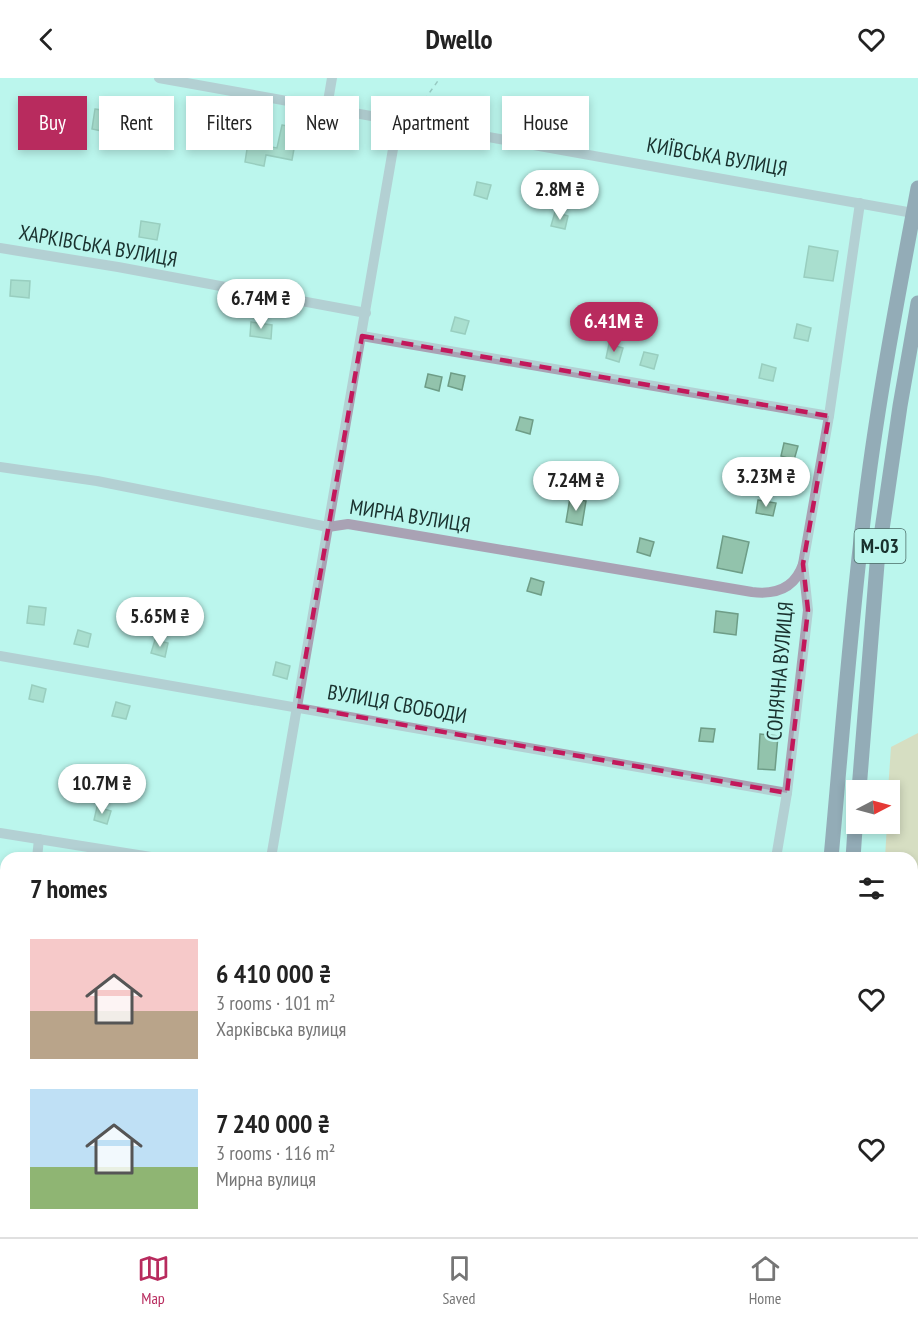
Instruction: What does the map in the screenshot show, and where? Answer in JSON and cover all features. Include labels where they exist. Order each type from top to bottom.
[{"type":"highway","name":"М-03","points":[[832,852],[866,496],[879,406],[918,188]]},
{"type":"highway","name":"М-03","points":[[860,780],[877,564],[918,303]]},
{"type":"highway","points":[[853,852],[855,834]]},
{"type":"street","name":"КИЇВСЬКА ВУЛИЦЯ","points":[[159,78],[285,100]]},
{"type":"street","points":[[329,96],[332,78]]},
{"type":"street","name":"КИЇВСЬКА ВУЛИЦЯ","points":[[490,137],[913,213]]},
{"type":"street","points":[[272,852],[393,150]]},
{"type":"street","name":"СОНЯЧНА ВУЛИЦЯ","points":[[777,852],[787,793],[808,610],[803,564],[830,416],[860,203]]},
{"type":"street","name":"ХАРКІВСЬКА ВУЛИЦЯ","points":[[0,248],[118,267],[366,313]]},
{"type":"street","points":[[362,336],[830,416]]},
{"type":"street","name":"МИРНА ВУЛИЦЯ","points":[[0,467],[97,481],[328,527],[348,525],[761,594],[788,587],[797,577],[803,564]]},
{"type":"street","name":"ВУЛИЦЯ СВОБОДИ","points":[[0,656],[787,793]]},
{"type":"street","points":[[0,833],[118,852]]},
{"type":"street","points":[[38,852],[39,840]]},
{"type":"path","points":[[427,96],[440,78]]},
{"type":"highlighted area","points":[[362,336],[829,416],[803,564],[808,610],[787,793],[297,706]]},
{"type":"shaded area","points":[[918,733],[918,852],[885,852],[886,834],[900,834],[900,780],[889,780],[891,747]]},
{"type":"building","points":[[95,109],[99,110],[99,130],[92,129]]},
{"type":"building","points":[[282,125],[285,126],[285,150],[294,150],[292,160],[266,155],[264,166],[245,162],[247,150],[277,148]]},
{"type":"building","points":[[477,182],[491,185],[487,199],[474,195]]},
{"type":"building","points":[[555,212],[568,216],[565,229],[551,226]]},
{"type":"building","points":[[141,221],[160,224],[157,240],[139,237]]},
{"type":"building","points":[[809,246],[838,251],[833,281],[804,277]]},
{"type":"building","points":[[11,280],[30,281],[29,298],[10,296]]},
{"type":"building","points":[[455,317],[469,321],[465,334],[451,331]]},
{"type":"building","points":[[251,322],[272,325],[271,339],[250,336]]},
{"type":"building","points":[[797,324],[811,328],[808,341],[794,338]]},
{"type":"building","points":[[609,344],[623,348],[619,362],[606,358]]},
{"type":"building","points":[[644,352],[658,355],[654,369],[640,365]]},
{"type":"building","points":[[762,364],[776,368],[773,381],[759,378]]},
{"type":"building","points":[[451,373],[465,376],[462,390],[448,386]]},
{"type":"building","points":[[428,374],[442,377],[439,391],[425,387]]},
{"type":"building","points":[[520,417],[533,420],[530,434],[516,430]]},
{"type":"building","points":[[784,443],[798,446],[794,460],[781,456]]},
{"type":"building","points":[[570,498],[586,501],[582,525],[566,522]]},
{"type":"building","points":[[758,500],[776,503],[773,516],[756,513]]},
{"type":"building","points":[[723,536],[749,542],[742,573],[717,568]]},
{"type":"building","points":[[640,538],[654,542],[650,556],[637,552]]},
{"type":"building","points":[[531,578],[544,582],[541,595],[527,591]]},
{"type":"building","points":[[29,606],[46,608],[44,625],[27,623]]},
{"type":"building","points":[[716,611],[738,614],[736,635],[714,632]]},
{"type":"building","points":[[78,630],[91,634],[88,647],[74,644]]},
{"type":"building","points":[[155,640],[168,643],[165,657],[151,653]]},
{"type":"building","points":[[276,662],[290,666],[287,679],[273,675]]},
{"type":"building","points":[[32,685],[46,689],[43,702],[29,699]]},
{"type":"building","points":[[116,702],[130,706],[126,719],[112,716]]},
{"type":"building","points":[[701,728],[715,729],[713,742],[699,741]]},
{"type":"building","points":[[760,734],[778,736],[775,770],[758,769]]},
{"type":"building","points":[[97,807],[111,811],[107,824],[94,820]]}]
